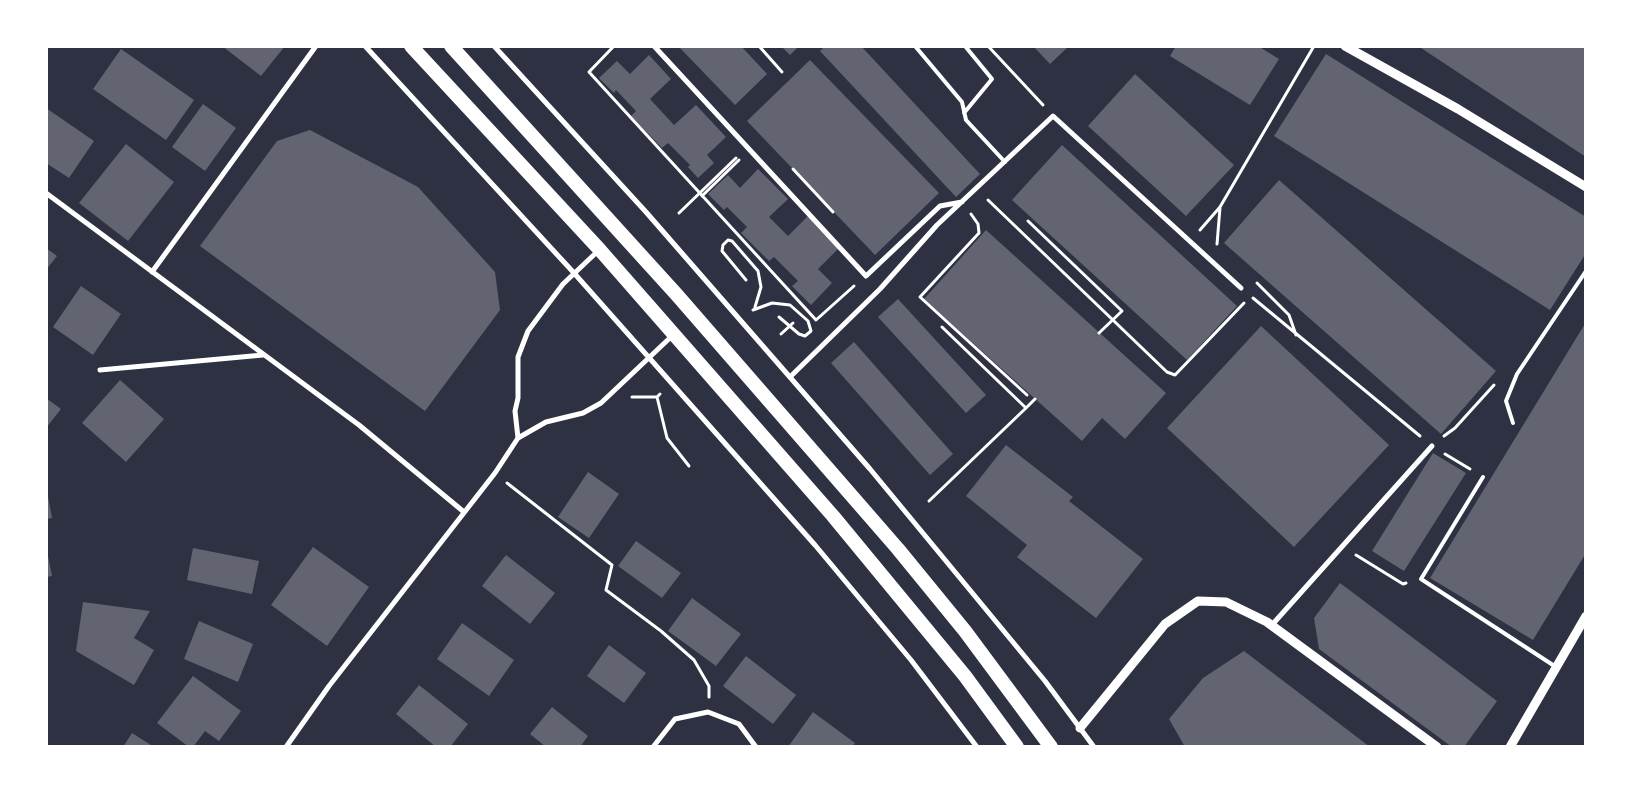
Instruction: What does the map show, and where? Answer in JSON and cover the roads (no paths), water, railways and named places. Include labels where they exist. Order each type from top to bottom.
[{"type":"highway","points":[[411,46],[600,250],[884,576],[965,676],[1016,747]]},
{"type":"highway","points":[[451,46],[677,295],[898,548],[965,631],[1051,747]]},
{"type":"street","points":[[152,272],[316,46]]},
{"type":"street","points":[[365,46],[650,358],[868,608],[977,747]]},
{"type":"street","points":[[494,46],[593,153],[790,377],[948,562],[1094,747]]},
{"type":"street","points":[[654,46],[866,276],[940,206],[963,202]]},
{"type":"street","points":[[1350,48],[1458,109],[1586,187]]},
{"type":"street","points":[[790,377],[880,289],[937,225],[1053,116],[1241,288]]},
{"type":"street","points":[[46,193],[359,426],[464,512]]},
{"type":"street","points":[[518,438],[516,411],[518,398],[518,357],[528,332],[574,273],[600,250]]},
{"type":"street","points":[[286,747],[329,686],[495,472],[518,438],[546,422],[583,412],[601,403],[674,334]]},
{"type":"street","points":[[100,370],[264,355]]},
{"type":"street","points":[[1271,626],[1432,446]]},
{"type":"street","points":[[1080,728],[1165,624],[1198,601],[1226,602],[1271,626],[1437,747]]},
{"type":"street","points":[[1510,747],[1586,616]]},
{"type":"street","points":[[652,747],[675,719],[708,712],[739,724],[756,747]]},
{"type":"lane","points":[[914,46],[962,102],[966,120],[1005,162]]},
{"type":"lane","points":[[964,113],[992,79],[965,46]]},
{"type":"lane","points":[[1512,423],[1506,401],[1517,374],[1586,271]]},
{"type":"lane","points":[[1483,477],[1421,579],[1556,667]]}]
